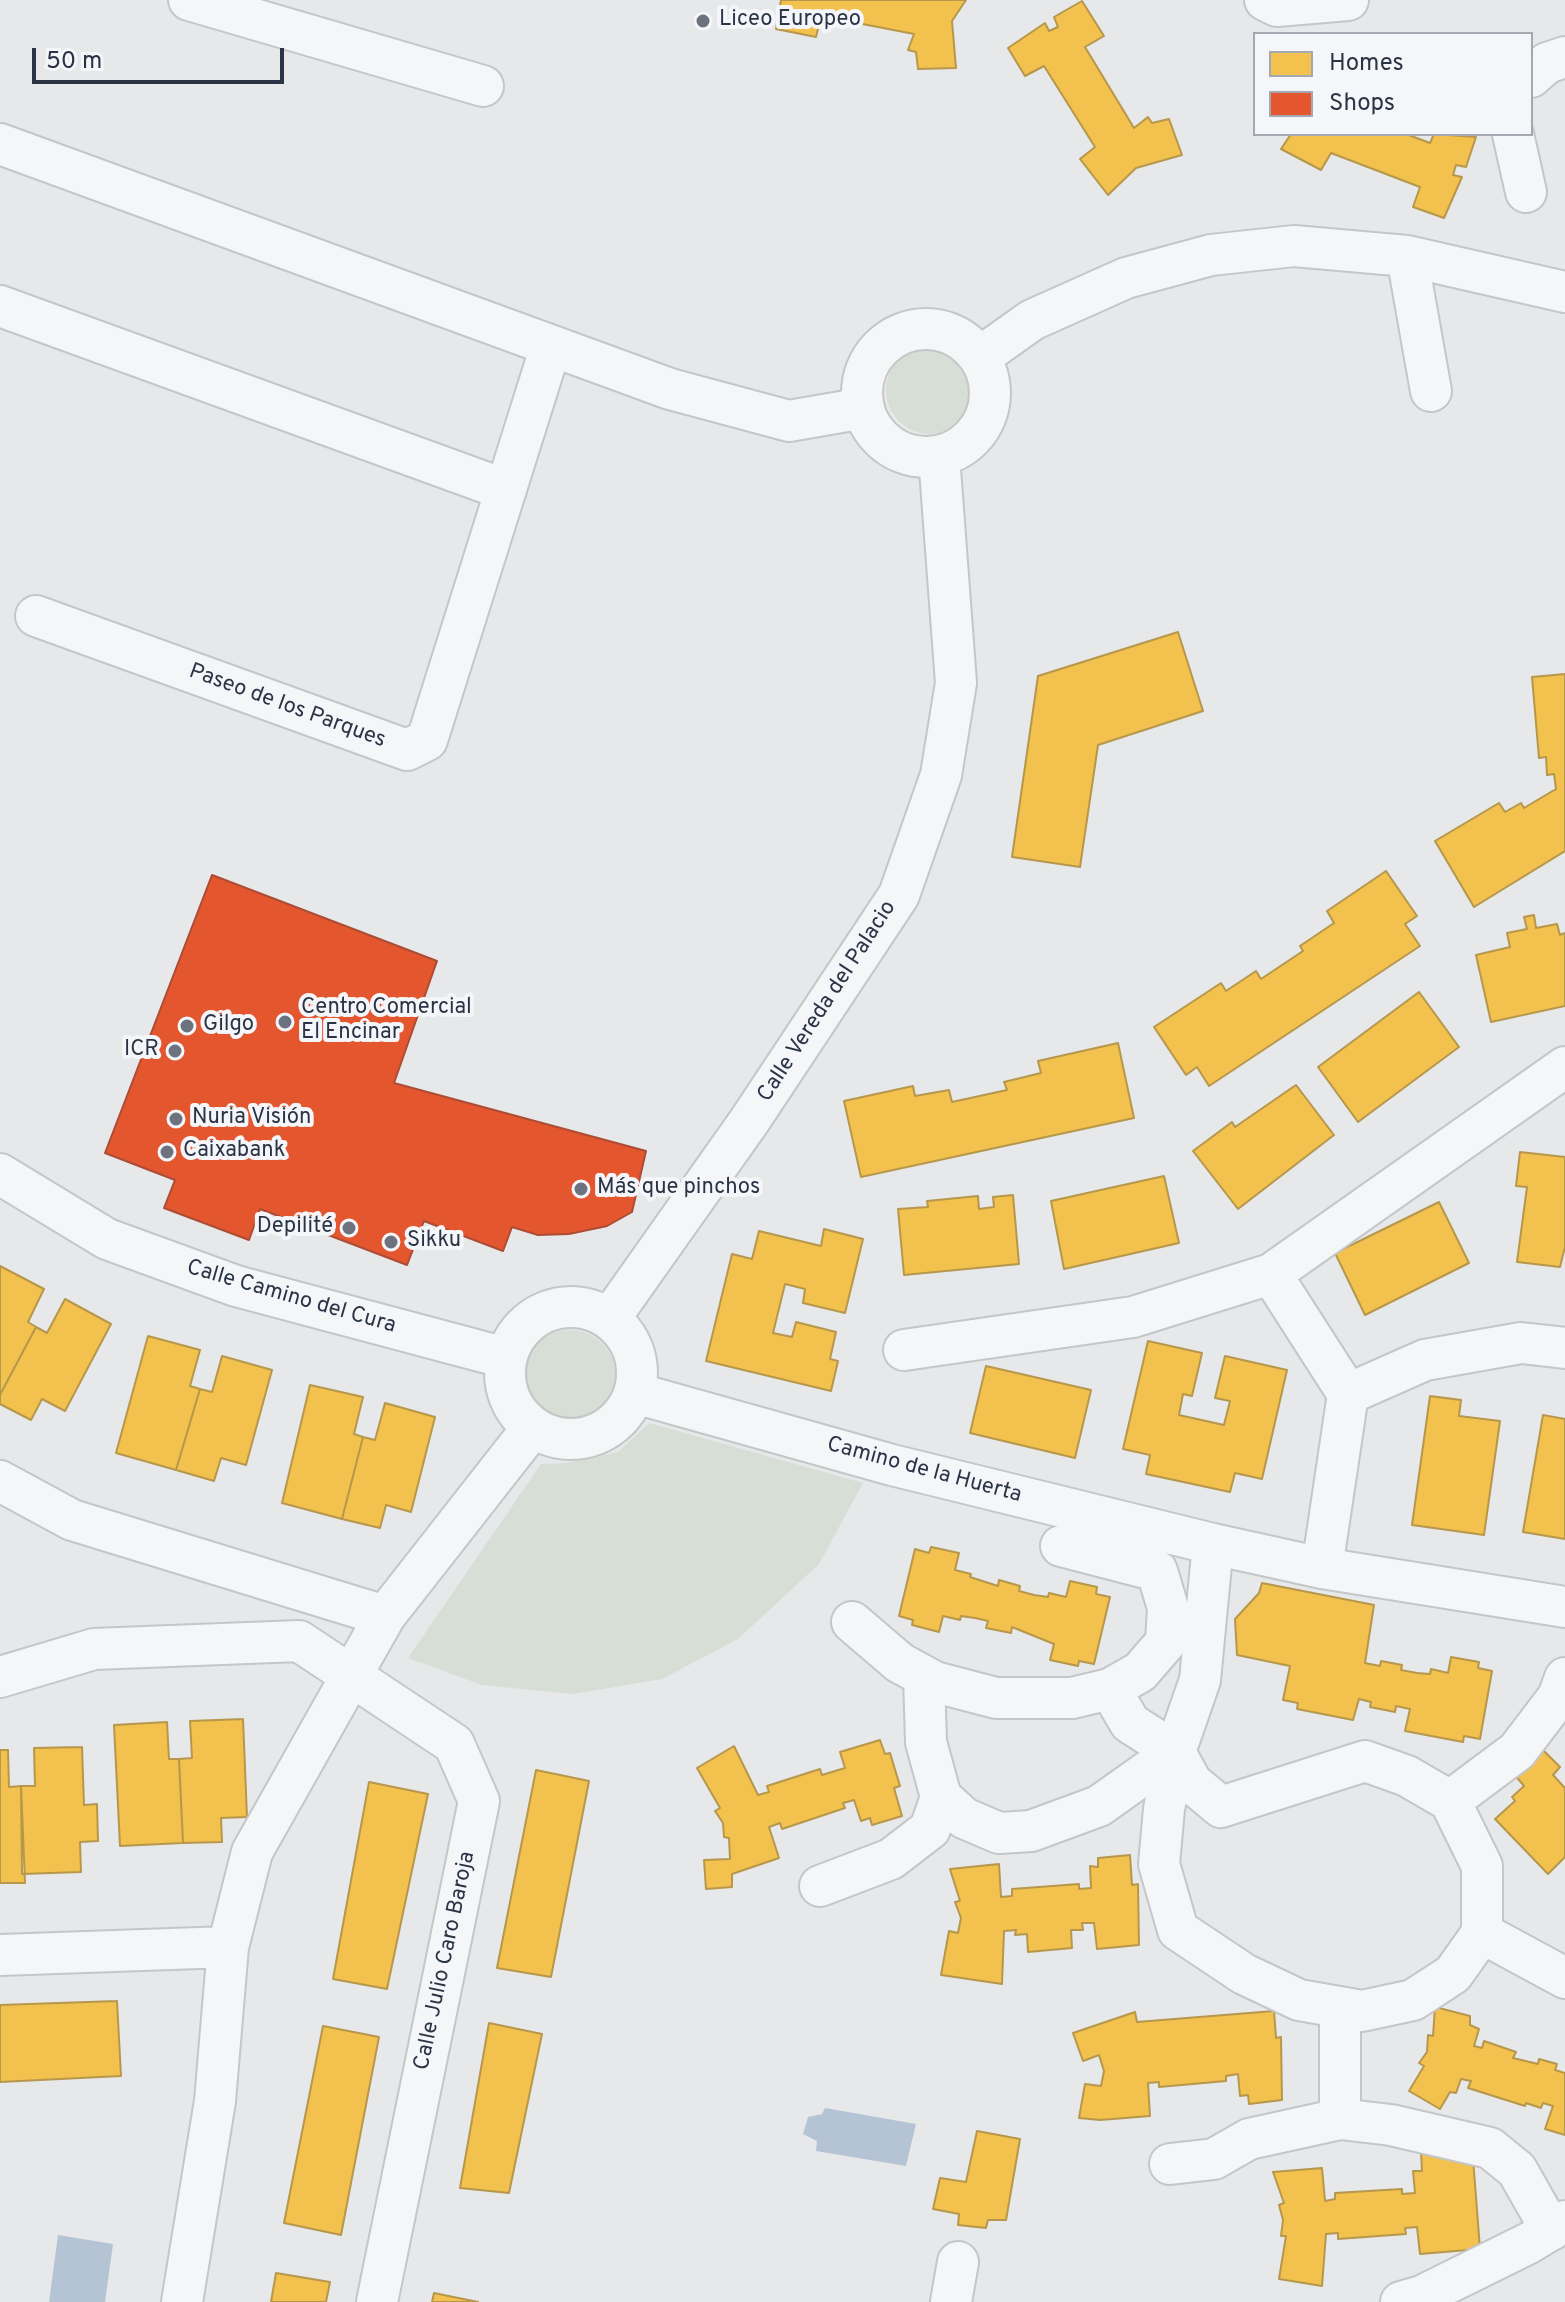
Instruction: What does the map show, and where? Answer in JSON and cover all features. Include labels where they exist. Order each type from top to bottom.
[{"type":"street","points":[[189,0],[483,86]]},
{"type":"street","points":[[1265,0],[1277,6],[1348,0]]},
{"type":"street","points":[[1533,75],[1547,63],[1565,57]]},
{"type":"street","points":[[1513,136],[1526,192]]},
{"type":"street","points":[[0,144],[670,389],[789,421],[864,408]]},
{"type":"street","points":[[980,357],[1032,320],[1126,278],[1211,255],[1294,246],[1407,256],[1565,292]]},
{"type":"street","points":[[1407,256],[1431,391]]},
{"type":"street","points":[[0,306],[506,490]]},
{"type":"street","points":[[923,328],[945,331],[965,341],[980,357],[989,376],[991,397],[986,418],[975,435],[959,449],[939,456],[919,457],[892,446],[871,426],[864,408],[862,385],[869,364],[882,346],[901,334],[923,328]]},
{"type":"street","name":"Paseo de los Parques","points":[[36,616],[407,750],[427,740],[551,346]]},
{"type":"street","name":"Calle Vereda del Palacio","points":[[610,1318],[750,1120],[899,895],[941,775],[956,683],[939,456]]},
{"type":"street","points":[[904,1350],[1133,1317],[1271,1274],[1565,1067]]},
{"type":"street","name":"Calle Camino del Cura","points":[[0,1174],[107,1239],[236,1286],[506,1358]]},
{"type":"street","points":[[1271,1274],[1348,1394],[1322,1568]]},
{"type":"street","points":[[560,1307],[586,1308],[610,1318],[629,1339],[638,1365],[635,1393],[623,1415],[604,1431],[580,1439],[556,1438],[533,1427],[514,1408],[506,1383],[506,1358],[517,1334],[536,1316],[560,1307]]},
{"type":"street","points":[[1348,1394],[1425,1360],[1521,1343],[1565,1348]]},
{"type":"street","name":"Camino de la Huerta","points":[[635,1393],[892,1465],[1213,1544],[1322,1568],[1565,1607]]},
{"type":"street","points":[[182,2302],[215,2101],[228,1947],[252,1852],[385,1616],[533,1427]]},
{"type":"street","points":[[0,1481],[72,1520],[385,1616]]},
{"type":"street","points":[[1110,1689],[1130,1723],[1175,1752],[1192,1783],[1221,1807],[1365,1761],[1407,1776],[1450,1801],[1482,1866],[1482,1933],[1453,1974],[1413,2000],[1362,2011],[1299,2000],[1285,1994],[1244,1974],[1178,1930],[1159,1864],[1164,1809],[1175,1752],[1200,1680],[1213,1544]]},
{"type":"street","points":[[852,1622],[900,1663],[924,1676],[996,1698],[1072,1698],[1110,1689],[1140,1672],[1166,1642],[1168,1608],[1157,1571],[1061,1546]]},
{"type":"street","name":"Calle Julio Caro Baroja","points":[[0,1677],[94,1649],[299,1641],[353,1674],[454,1744],[479,1801],[377,2302]]},
{"type":"street","points":[[924,1676],[926,1742],[941,1797],[964,1818],[999,1833],[1031,1831],[1099,1806],[1175,1752]]},
{"type":"street","points":[[1450,1801],[1517,1751],[1558,1697],[1565,1678]]},
{"type":"street","points":[[820,1886],[891,1859],[930,1829],[941,1797]]},
{"type":"street","points":[[1482,1933],[1565,1978]]},
{"type":"street","points":[[0,1955],[228,1947]]},
{"type":"street","points":[[1340,2007],[1340,2119]]},
{"type":"street","points":[[1170,2164],[1214,2159],[1249,2139],[1340,2119],[1391,2125],[1490,2148],[1517,2170],[1558,2225],[1422,2296],[1401,2302]]},
{"type":"street","points":[[951,2302],[958,2262]]},
{"type":"shaded area","points":[[930,346],[955,353],[967,365],[974,390],[967,415],[955,427],[930,434],[905,427],[893,415],[886,390],[893,365],[905,353]]},
{"type":"shaded area","points":[[570,1330],[587,1333],[602,1343],[612,1358],[615,1375],[612,1392],[602,1407],[587,1417],[570,1420],[553,1417],[538,1407],[528,1392],[525,1375],[528,1358],[538,1343],[553,1333]]},
{"type":"shaded area","points":[[649,1423],[863,1483],[819,1564],[738,1639],[662,1679],[573,1694],[482,1685],[408,1658],[541,1464],[567,1463],[618,1452]]},
{"type":"water","points":[[825,2108],[916,2124],[906,2166],[816,2151],[817,2141],[803,2134],[808,2117],[822,2114]]},
{"type":"water","points":[[58,2235],[113,2244],[105,2302],[49,2302]]},
{"type":"building: Homes","points":[[781,0],[966,0],[952,21],[956,68],[918,69],[916,52],[908,50],[914,34],[821,16],[816,37],[776,29]]},
{"type":"building: Homes","points":[[1082,1],[1104,36],[1085,47],[1134,128],[1148,117],[1152,123],[1169,119],[1182,155],[1136,168],[1108,195],[1080,159],[1095,147],[1044,66],[1025,76],[1008,48],[1045,23],[1049,31],[1058,27],[1054,17]]},
{"type":"building: Homes","points":[[1290,136],[1411,136],[1430,143],[1433,136],[1476,137],[1466,167],[1456,165],[1453,175],[1462,177],[1444,218],[1413,207],[1420,187],[1331,153],[1321,170],[1281,149]]},
{"type":"building: Homes","points":[[1178,632],[1203,711],[1098,745],[1080,867],[1012,857],[1038,676]]},
{"type":"building: Homes","points":[[1565,674],[1565,851],[1474,907],[1435,841],[1499,803],[1505,812],[1521,803],[1524,808],[1556,789],[1554,774],[1547,775],[1546,757],[1539,758],[1532,677]]},
{"type":"building: Homes","points":[[1386,871],[1417,916],[1405,924],[1420,946],[1209,1086],[1197,1067],[1186,1075],[1154,1027],[1221,983],[1226,991],[1256,971],[1261,979],[1303,951],[1300,946],[1334,923],[1327,911]]},
{"type":"building: Homes","points":[[1534,915],[1536,928],[1557,924],[1560,935],[1565,933],[1565,1006],[1491,1022],[1476,955],[1510,947],[1507,933],[1527,929],[1524,917]]},
{"type":"building: Homes","points":[[1419,992],[1459,1047],[1358,1122],[1318,1067]]},
{"type":"building: Homes","points":[[1118,1043],[1134,1118],[861,1177],[844,1101],[913,1086],[915,1096],[949,1090],[952,1102],[1007,1090],[1004,1082],[1041,1073],[1038,1061]]},
{"type":"building: Homes","points":[[1296,1085],[1334,1135],[1238,1209],[1193,1151],[1232,1122],[1235,1127]]},
{"type":"building: Homes","points":[[1520,1152],[1565,1157],[1565,1247],[1560,1267],[1517,1262],[1527,1187],[1516,1186]]},
{"type":"building: Homes","points":[[1164,1176],[1179,1243],[1064,1269],[1051,1201]]},
{"type":"building: Homes","points":[[1013,1195],[1019,1264],[904,1275],[898,1209],[928,1207],[927,1201],[978,1196],[979,1209],[994,1207],[993,1197]]},
{"type":"building: Homes","points":[[1439,1202],[1469,1263],[1365,1315],[1335,1253]]},
{"type":"building: Homes","points":[[824,1229],[863,1239],[845,1313],[803,1303],[805,1289],[785,1284],[773,1333],[792,1337],[796,1322],[836,1332],[830,1359],[838,1361],[831,1391],[706,1361],[732,1254],[752,1259],[759,1231],[821,1246]]},
{"type":"building: Homes","points":[[0,1266],[44,1289],[28,1322],[36,1327],[0,1395]]},
{"type":"building: Homes","points":[[65,1299],[111,1324],[65,1411],[42,1399],[31,1420],[0,1404],[0,1395],[36,1327],[47,1333]]},
{"type":"building: Homes","points":[[148,1336],[200,1350],[190,1386],[200,1389],[176,1470],[116,1453]]},
{"type":"building: Homes","points":[[1148,1341],[1202,1353],[1192,1396],[1183,1394],[1179,1415],[1224,1425],[1230,1401],[1215,1398],[1225,1356],[1287,1370],[1262,1479],[1235,1473],[1230,1492],[1146,1474],[1150,1455],[1123,1449]]},
{"type":"building: Homes","points":[[222,1356],[272,1370],[246,1465],[221,1458],[214,1481],[176,1470],[200,1389],[212,1392]]},
{"type":"building: Homes","points":[[986,1366],[1091,1390],[1075,1458],[970,1433]]},
{"type":"building: Homes","points":[[310,1385],[363,1397],[354,1434],[363,1437],[342,1519],[282,1503]]},
{"type":"building: Homes","points":[[1430,1396],[1461,1400],[1459,1416],[1500,1421],[1484,1535],[1412,1525]]},
{"type":"building: Homes","points":[[385,1403],[435,1417],[411,1512],[386,1505],[380,1528],[342,1519],[363,1437],[375,1440]]},
{"type":"building: Homes","points":[[1543,1415],[1565,1419],[1565,1539],[1523,1532]]},
{"type":"building: Homes","points":[[931,1547],[959,1553],[955,1570],[971,1574],[970,1577],[998,1586],[999,1580],[1020,1586],[1019,1591],[1034,1595],[1048,1597],[1049,1593],[1066,1597],[1070,1581],[1097,1587],[1096,1594],[1110,1597],[1094,1664],[1079,1661],[1078,1666],[1050,1660],[1054,1644],[1012,1627],[1011,1633],[986,1628],[988,1621],[943,1616],[939,1632],[912,1625],[913,1620],[899,1616],[915,1549],[929,1553]]},
{"type":"building: Homes","points":[[1262,1583],[1374,1605],[1365,1663],[1380,1666],[1381,1661],[1402,1665],[1401,1670],[1417,1673],[1430,1674],[1431,1669],[1448,1673],[1451,1657],[1479,1662],[1478,1668],[1492,1671],[1480,1739],[1464,1736],[1463,1742],[1405,1731],[1410,1709],[1396,1706],[1395,1712],[1370,1707],[1371,1702],[1359,1699],[1353,1720],[1297,1709],[1298,1703],[1283,1700],[1290,1666],[1237,1655],[1235,1619],[1259,1593]]},
{"type":"building: Homes","points":[[243,1719],[247,1817],[221,1818],[222,1842],[183,1843],[179,1759],[192,1758],[190,1721]]},
{"type":"building: Homes","points":[[167,1722],[169,1759],[179,1759],[183,1843],[120,1846],[114,1725]]},
{"type":"building: Homes","points":[[880,1740],[885,1754],[890,1753],[900,1786],[894,1788],[902,1816],[872,1825],[870,1818],[861,1821],[854,1800],[843,1803],[845,1808],[782,1829],[780,1823],[769,1827],[779,1858],[732,1874],[732,1887],[706,1889],[704,1860],[730,1859],[729,1838],[724,1837],[723,1823],[715,1811],[720,1808],[697,1768],[734,1746],[758,1795],[769,1792],[767,1786],[820,1769],[822,1775],[845,1768],[840,1752]]},
{"type":"building: Homes","points":[[82,1747],[84,1805],[97,1804],[98,1841],[80,1842],[81,1872],[22,1874],[21,1786],[35,1786],[34,1748]]},
{"type":"building: Homes","points":[[1540,1747],[1560,1767],[1553,1775],[1565,1788],[1565,1857],[1548,1874],[1495,1819],[1515,1801],[1512,1797],[1524,1786],[1514,1774]]},
{"type":"building: Homes","points":[[0,1750],[8,1750],[9,1787],[21,1786],[25,1883],[0,1883]]},
{"type":"building: Homes","points":[[536,1770],[589,1781],[551,1977],[497,1968]]},
{"type":"building: Homes","points":[[369,1782],[428,1794],[387,1989],[333,1979]]},
{"type":"building: Homes","points":[[1130,1855],[1132,1885],[1138,1884],[1139,1945],[1097,1949],[1094,1923],[1082,1923],[1083,1930],[1071,1930],[1072,1948],[1028,1952],[1027,1934],[1015,1935],[1016,1930],[1004,1931],[1002,1984],[941,1975],[949,1931],[958,1933],[961,1918],[955,1902],[960,1901],[950,1869],[999,1864],[1001,1897],[1012,1896],[1012,1889],[1079,1884],[1079,1889],[1091,1888],[1090,1866],[1098,1867],[1098,1858]]},
{"type":"building: Homes","points":[[117,2001],[121,2076],[0,2082],[0,2005]]},
{"type":"building: Homes","points":[[1435,2007],[1470,2016],[1470,2025],[1479,2029],[1474,2046],[1482,2048],[1484,2041],[1516,2052],[1513,2058],[1538,2064],[1539,2059],[1557,2064],[1555,2070],[1565,2073],[1565,2135],[1545,2129],[1553,2106],[1543,2103],[1541,2108],[1526,2103],[1525,2106],[1468,2088],[1471,2081],[1461,2079],[1456,2093],[1450,2092],[1440,2109],[1409,2091],[1424,2066],[1419,2063],[1427,2052],[1428,2035],[1433,2036]]},
{"type":"building: Homes","points":[[1274,2011],[1276,2038],[1281,2037],[1282,2100],[1249,2104],[1248,2095],[1240,2096],[1238,2074],[1226,2076],[1226,2081],[1159,2087],[1159,2082],[1148,2083],[1150,2116],[1100,2120],[1079,2118],[1085,2084],[1101,2086],[1104,2071],[1099,2055],[1083,2061],[1073,2033],[1135,2012],[1137,2022]]},
{"type":"building: Homes","points":[[489,2023],[542,2034],[509,2193],[460,2188]]},
{"type":"building: Homes","points":[[323,2026],[379,2037],[341,2235],[284,2223]]},
{"type":"building: Homes","points":[[977,2131],[1020,2139],[1006,2220],[988,2220],[986,2228],[958,2225],[959,2214],[933,2209],[940,2178],[966,2182]]},
{"type":"building: Homes","points":[[1452,2149],[1454,2160],[1473,2158],[1480,2249],[1420,2254],[1417,2227],[1405,2228],[1406,2234],[1338,2239],[1338,2233],[1326,2234],[1322,2286],[1279,2279],[1286,2236],[1281,2236],[1283,2220],[1279,2205],[1284,2203],[1273,2172],[1322,2168],[1325,2201],[1335,2199],[1335,2193],[1402,2189],[1402,2194],[1415,2193],[1413,2171],[1422,2171],[1421,2151]]},
{"type":"building: Homes","points":[[276,2273],[330,2282],[326,2302],[271,2302]]},
{"type":"building: Homes","points":[[434,2293],[478,2302],[432,2302]]},
{"type":"building: Shops","name":"Centro Comercial El Encinar","points":[[212,875],[437,961],[394,1083],[646,1151],[632,1212],[607,1226],[569,1234],[538,1235],[512,1227],[503,1251],[424,1221],[407,1265],[260,1209],[249,1240],[164,1208],[175,1180],[105,1153]]},
{"type":"place","name":"Liceo Europeo","points":[[703,21]]},
{"type":"place","name":"Centro Comercial El Encinar","points":[[285,1022]]},
{"type":"place","name":"Gilgo","points":[[187,1026]]},
{"type":"place","name":"ICR","points":[[175,1051]]},
{"type":"place","name":"Nuria Visión","points":[[176,1119]]},
{"type":"place","name":"Caixabank","points":[[167,1152]]},
{"type":"place","name":"Más que pinchos","points":[[581,1189]]},
{"type":"place","name":"Depilité","points":[[349,1228]]},
{"type":"place","name":"Sikku","points":[[391,1242]]}]
